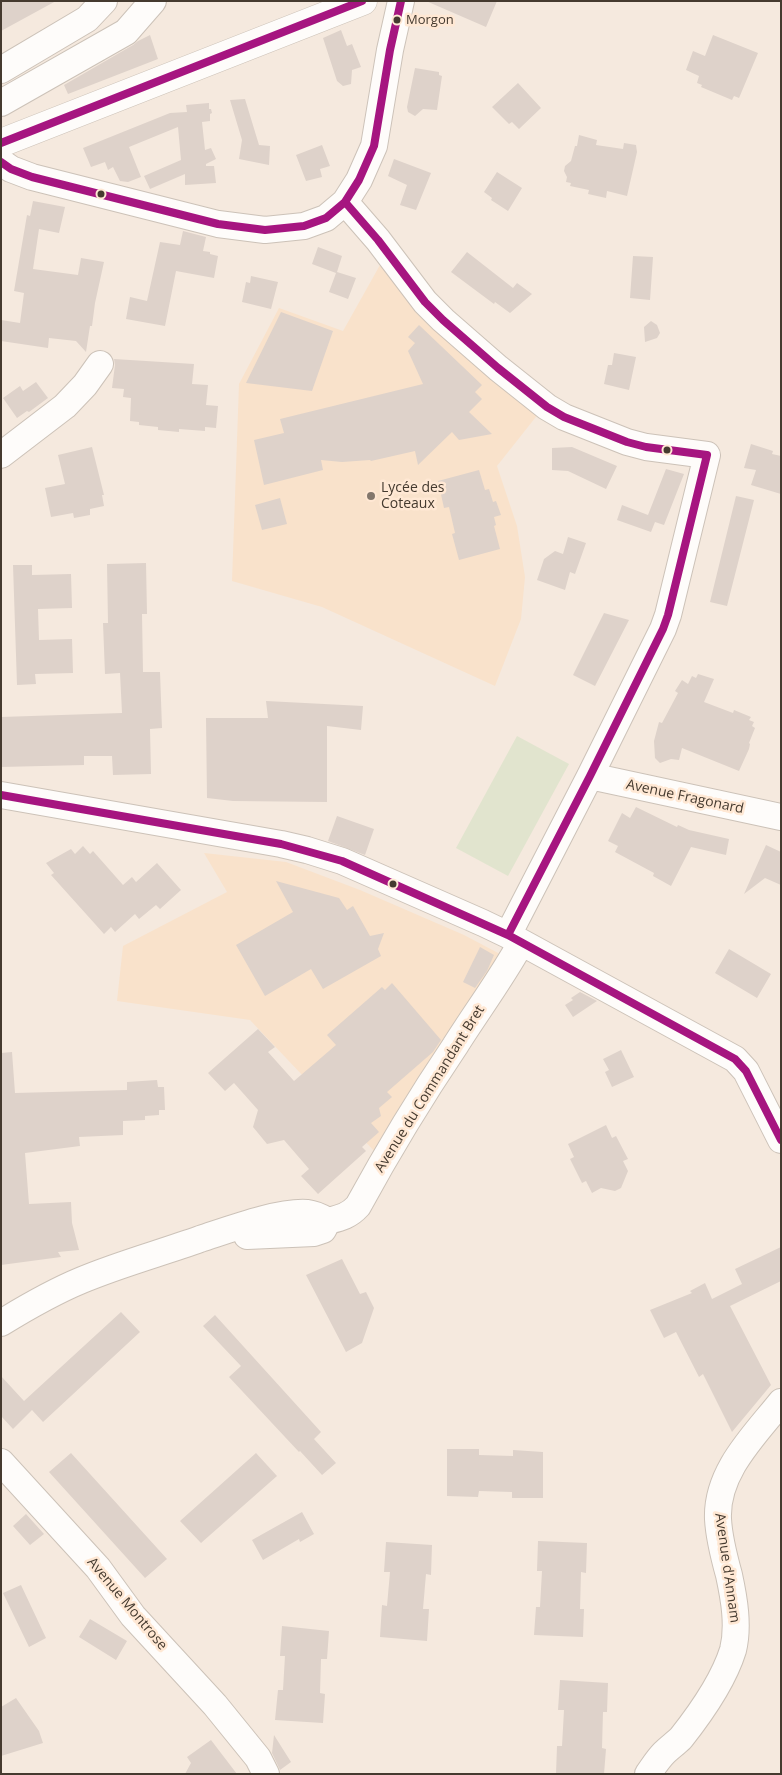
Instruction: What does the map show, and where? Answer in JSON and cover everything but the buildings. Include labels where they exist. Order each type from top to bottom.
[{"type":"main road","points":[[1,142],[363,1]]},
{"type":"street","points":[[1,70],[87,20],[104,1]]},
{"type":"street","points":[[1,103],[126,32],[153,1]]},
{"type":"street","points":[[1,162],[32,177],[151,208],[227,225],[265,230],[304,226],[326,218],[345,202],[359,180],[374,146],[380,120],[390,50],[401,1]]},
{"type":"street","name":"Avenue du Commandant Bret","points":[[1,1323],[36,1302],[80,1281],[192,1242],[249,1236],[314,1233],[323,1230],[328,1221],[346,1217],[358,1206],[394,1142],[448,1055],[507,968],[514,939],[590,776],[654,650],[668,615],[707,455],[646,447],[627,442],[564,417],[547,407],[478,350],[425,302],[383,246],[345,202]]},
{"type":"street","points":[[1,454],[65,406],[100,364]]},
{"type":"street","name":"Avenue Fragonard","points":[[590,776],[781,817]]},
{"type":"street","points":[[1,795],[281,844],[342,861],[376,876],[514,939],[734,1059],[746,1071],[781,1140]]},
{"type":"street","name":"Avenue d'Annam","points":[[648,1774],[662,1754],[680,1739],[716,1687],[733,1649],[736,1629],[735,1609],[718,1520],[719,1503],[723,1484],[731,1467],[781,1402]]},
{"type":"street","name":"Avenue Montrose","points":[[1,1462],[98,1568],[133,1616],[215,1705],[258,1758],[266,1774]]},
{"type":"street","name":"Avenue d'Annam","points":[[666,1774],[674,1761],[680,1739]]},
{"type":"shaded area","name":"Lycée des Coteaux","points":[[380,265],[420,309],[539,413],[497,466],[517,526],[525,577],[521,619],[495,686],[322,607],[232,581],[239,384],[279,308],[343,331]]},
{"type":"shaded area","points":[[204,853],[286,862],[360,890],[464,935],[500,954],[377,1154],[250,1020],[117,1001],[123,946],[227,892]]},
{"type":"green space","points":[[517,736],[569,764],[508,876],[456,848]]},
{"type":"transit line","points":[[1,143],[362,1]]},
{"type":"transit line","points":[[1,162],[11,169],[32,177],[218,224],[265,230],[304,226],[326,218],[345,202],[359,180],[374,146],[390,50],[401,1]]},
{"type":"transit line","points":[[345,202],[378,240],[425,302],[498,368],[547,407],[564,417],[627,442],[646,447],[707,455]]},
{"type":"transit line","points":[[508,935],[663,629],[707,455]]},
{"type":"transit line","points":[[1,795],[281,844],[342,861],[508,935],[735,1059],[746,1071],[781,1140]]},
{"type":"place","name":"Morgon","points":[[397,20]]},
{"type":"place","name":"Lycée des Coteaux","points":[[371,496]]}]
